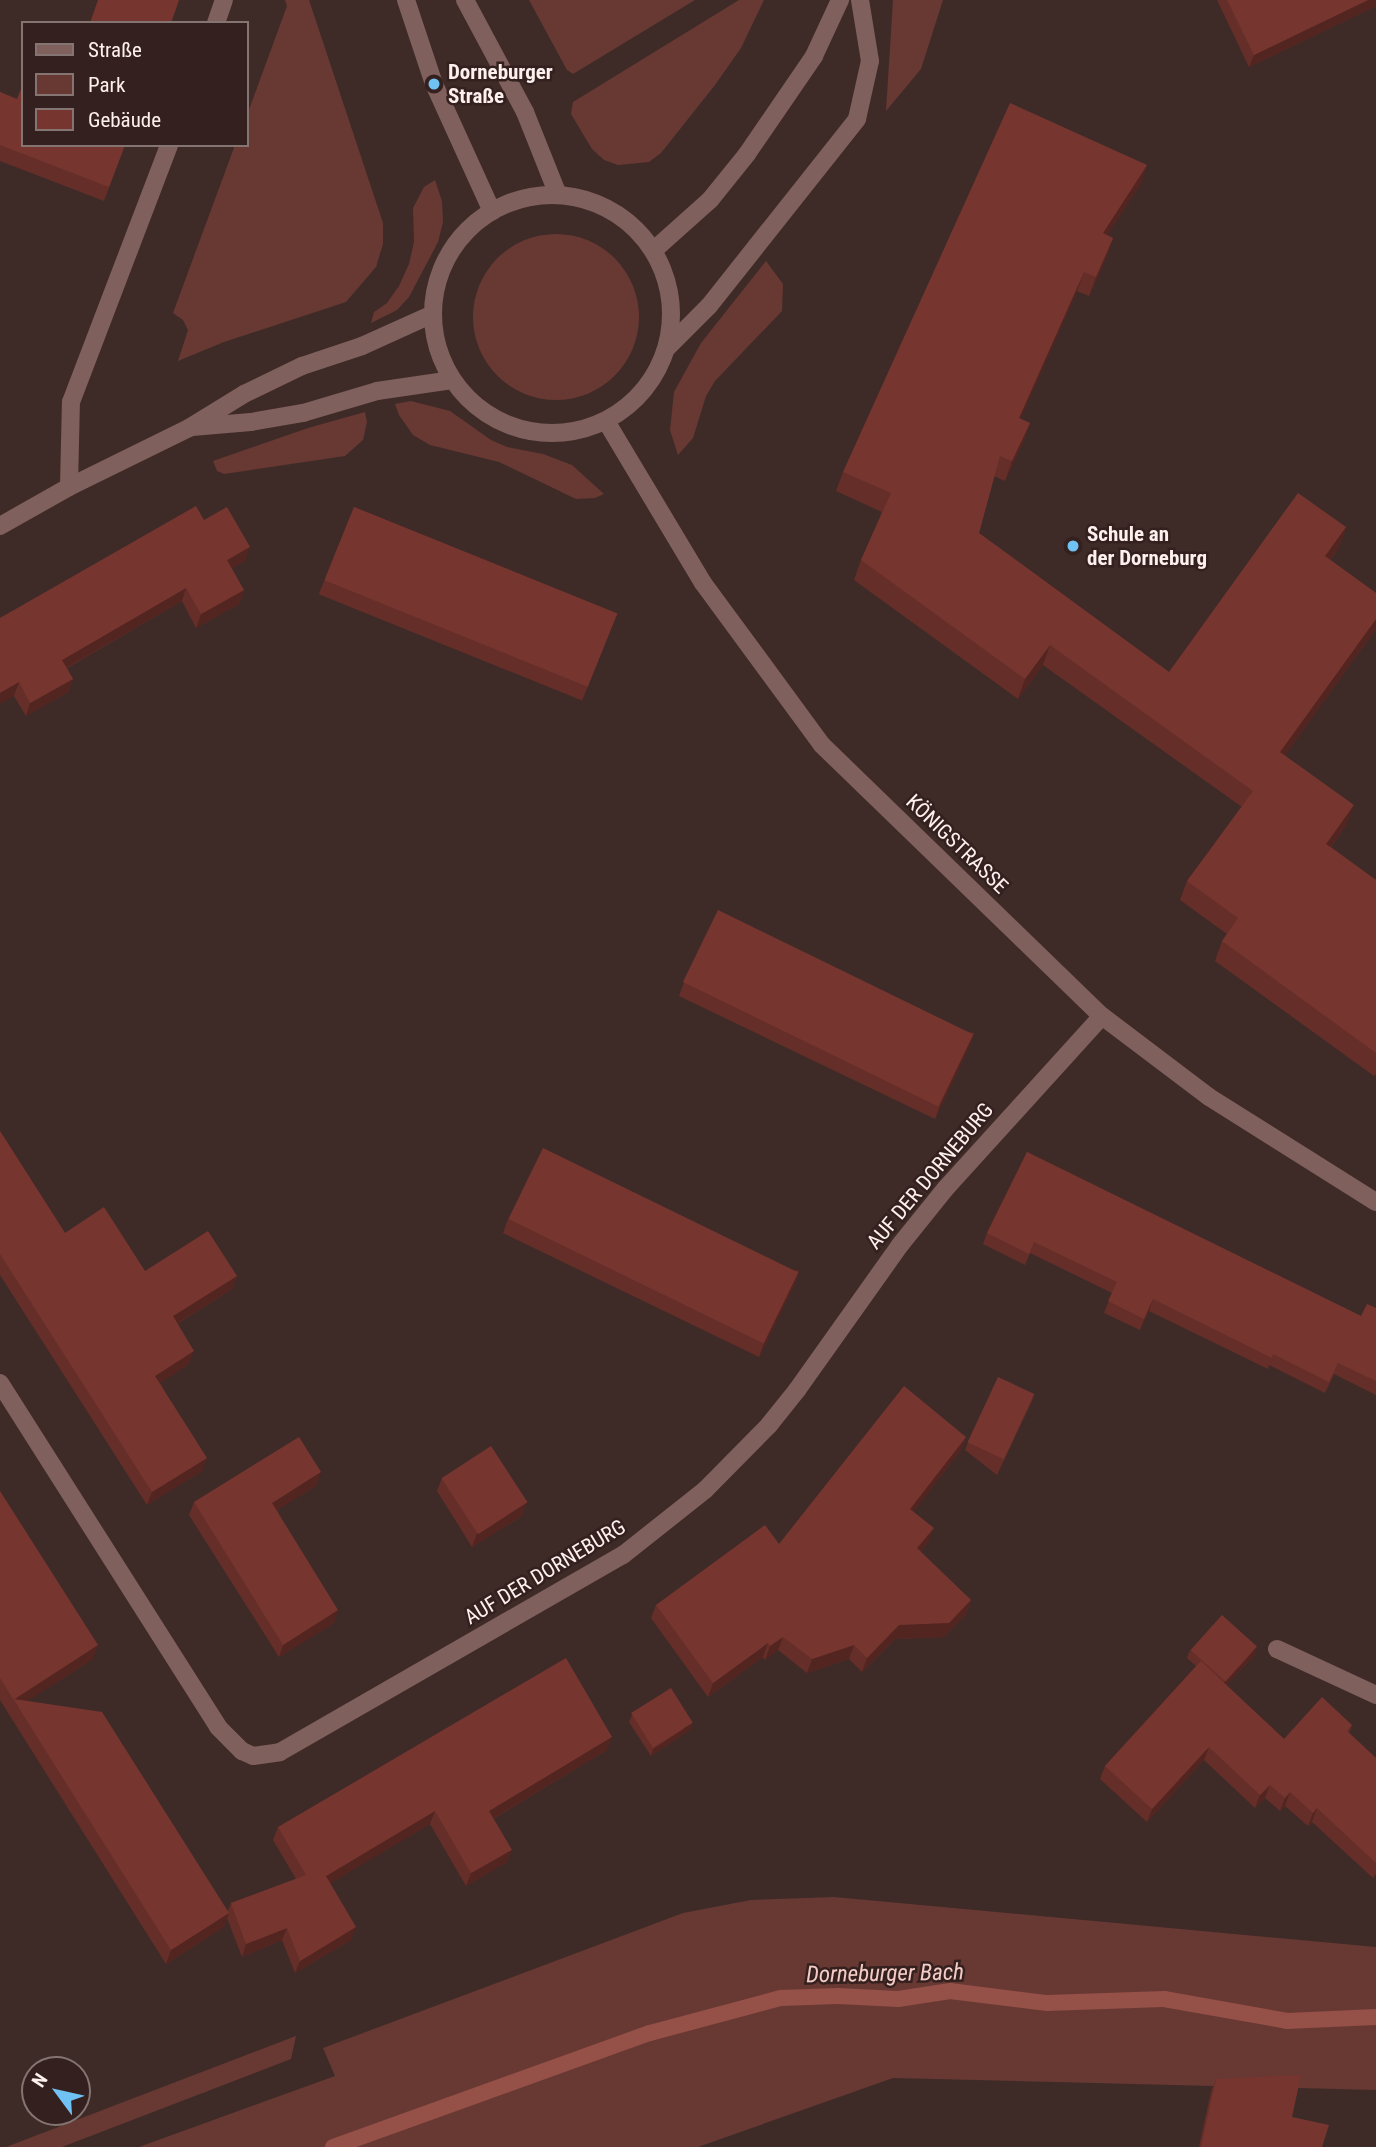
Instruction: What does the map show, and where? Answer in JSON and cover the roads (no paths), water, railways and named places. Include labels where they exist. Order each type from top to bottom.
[{"type":"street","points":[[217,21],[225,0]]},
{"type":"street","points":[[406,0],[434,84],[492,211]]},
{"type":"street","points":[[466,0],[525,112],[558,195]]},
{"type":"street","points":[[654,250],[710,200],[747,154],[814,56],[840,0]]},
{"type":"street","points":[[668,347],[709,306],[857,120],[870,61],[860,0]]},
{"type":"street","points":[[69,487],[71,402],[168,147]]},
{"type":"street","points":[[558,195],[586,200],[613,211],[636,228],[654,250],[668,281],[672,314],[668,347],[654,377],[634,403],[606,421],[579,432],[550,434],[521,430],[494,419],[470,402],[452,380],[438,349],[433,314],[436,284],[449,255],[468,231],[492,211],[535,196],[558,195]]},
{"type":"street","points":[[0,526],[69,487],[189,428],[244,394],[302,366],[362,345],[433,314]]},
{"type":"street","points":[[189,428],[303,413],[377,391],[452,380]]},
{"type":"street","name":"KÖNIGSTRASSE","points":[[606,421],[703,583],[822,745],[1102,1016],[1209,1097],[1376,1202]]},
{"type":"street","name":"AUF DER DORNEBURG","points":[[0,1383],[219,1727],[242,1751],[253,1756],[280,1752],[623,1555],[705,1490],[783,1408],[900,1245],[946,1188],[1102,1016]]},
{"type":"street","points":[[1277,1649],[1376,1695]]},
{"type":"waterway","name":"Dorneburger Bach","points":[[333,2147],[650,2033],[781,1998],[838,1996],[898,1999],[950,1991],[1047,2003],[1164,1999],[1287,2021],[1376,2017]]},
{"type":"place","name":"Dorneburger Straße","points":[[434,84]]},
{"type":"place","name":"Schule an der Dorneburg","points":[[1073,546]]}]
